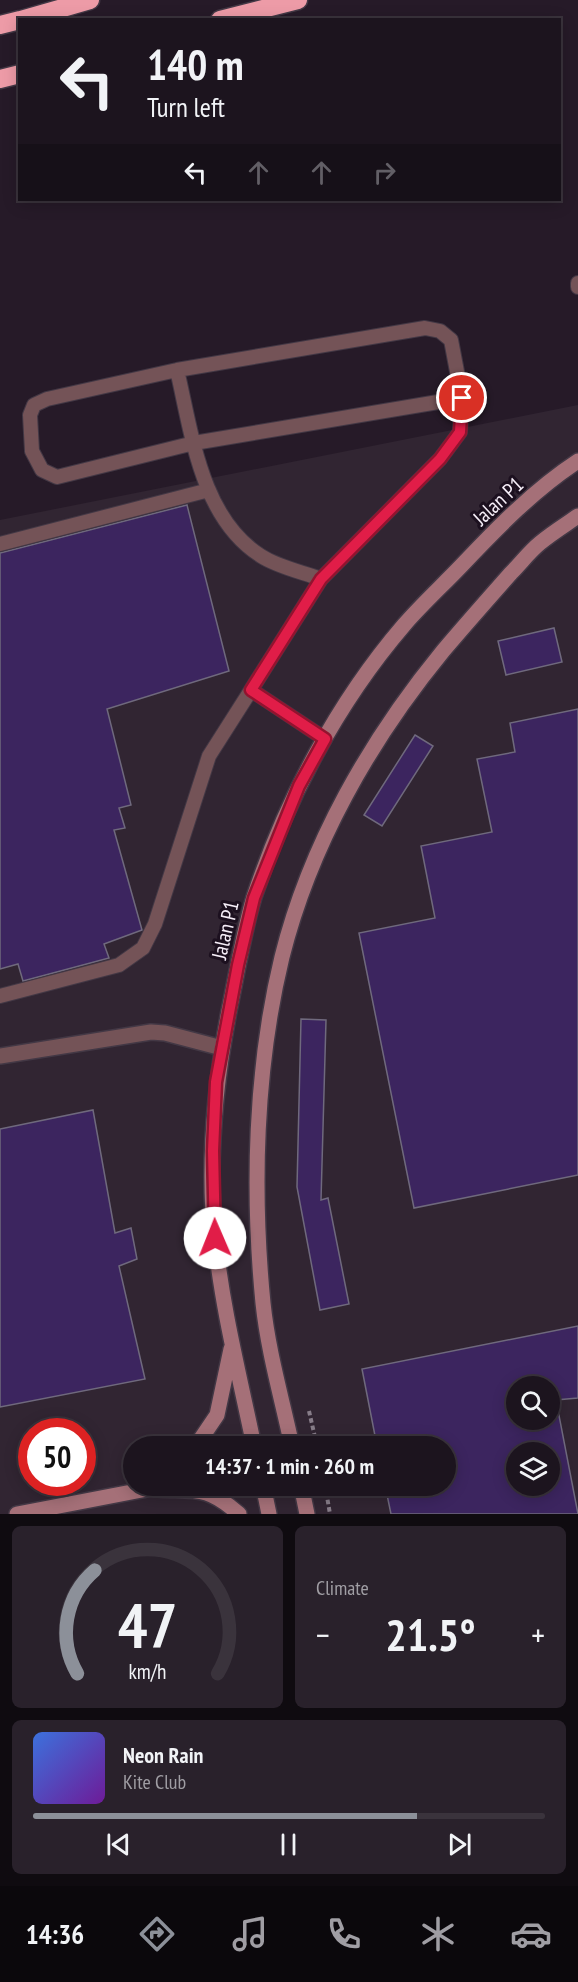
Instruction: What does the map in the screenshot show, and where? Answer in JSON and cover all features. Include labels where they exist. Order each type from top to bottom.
[{"type":"highway","points":[[27,18],[90,0]]},
{"type":"highway","points":[[228,18],[298,0]]},
{"type":"highway","points":[[0,25],[18,20]]},
{"type":"highway","points":[[0,79],[18,74]]},
{"type":"main road","name":"Jalan P1","points":[[252,1436],[215,1238],[214,1116],[216,1082],[222,1048],[254,898],[299,786],[325,739],[404,625],[479,548],[558,475],[578,461]]},
{"type":"main road","points":[[290,1436],[264,1306],[258,1226],[260,1122],[266,1047],[282,957],[307,882],[329,831],[382,732],[413,688],[473,615],[538,544],[578,516]]},
{"type":"main road","points":[[203,1436],[217,1415],[233,1343]]},
{"type":"main road","points":[[17,1514],[123,1493]]},
{"type":"main road","points":[[215,1496],[222,1498],[239,1514]]},
{"type":"main road","points":[[265,1496],[269,1514]]},
{"type":"main road","points":[[303,1496],[307,1514]]},
{"type":"street","points":[[0,1056],[151,1032],[165,1033],[222,1048]]},
{"type":"lane","points":[[0,996],[119,965],[143,948],[155,924],[209,756],[321,579],[440,459],[460,432],[462,398],[451,340],[440,331],[425,328],[177,370],[48,399],[34,405],[30,415],[32,451],[42,470],[57,477],[194,443],[462,398]]},
{"type":"lane","points":[[177,370],[194,443],[220,517],[242,542],[262,558],[321,579]]},
{"type":"lane","points":[[0,544],[209,490]]},
{"type":"lane","points":[[251,690],[325,739]]},
{"type":"path","points":[[309,1411],[314,1436]]},
{"type":"path","points":[[326,1496],[330,1514]]},
{"type":"shaded area","points":[[578,405],[578,1514],[0,1514],[0,520]]},
{"type":"building","points":[[187,505],[229,671],[107,709],[131,805],[119,808],[125,828],[114,830],[142,930],[104,944],[109,958],[23,981],[18,964],[0,969],[0,553]]},
{"type":"building","points":[[554,628],[562,662],[506,675],[498,641]]},
{"type":"building","points":[[578,709],[578,1175],[414,1208],[359,933],[435,918],[421,846],[492,832],[477,759],[515,752],[510,723]]},
{"type":"building","points":[[415,735],[433,746],[382,826],[364,815]]},
{"type":"building","points":[[301,1019],[326,1020],[321,1200],[328,1198],[349,1304],[320,1310],[297,1187]]},
{"type":"building","points":[[93,1110],[115,1233],[131,1228],[137,1259],[119,1266],[145,1379],[0,1407],[0,1129]]},
{"type":"building","points":[[578,1326],[578,1398],[560,1400],[560,1376],[506,1376],[506,1430],[560,1430],[560,1421],[578,1514],[391,1514],[387,1496],[456,1496],[456,1436],[375,1436],[362,1369]]},
{"type":"route","points":[[215,1238],[213,1151],[216,1082],[238,965],[254,898],[299,786],[325,739],[251,690],[321,579],[440,459],[460,432],[462,398]]}]
